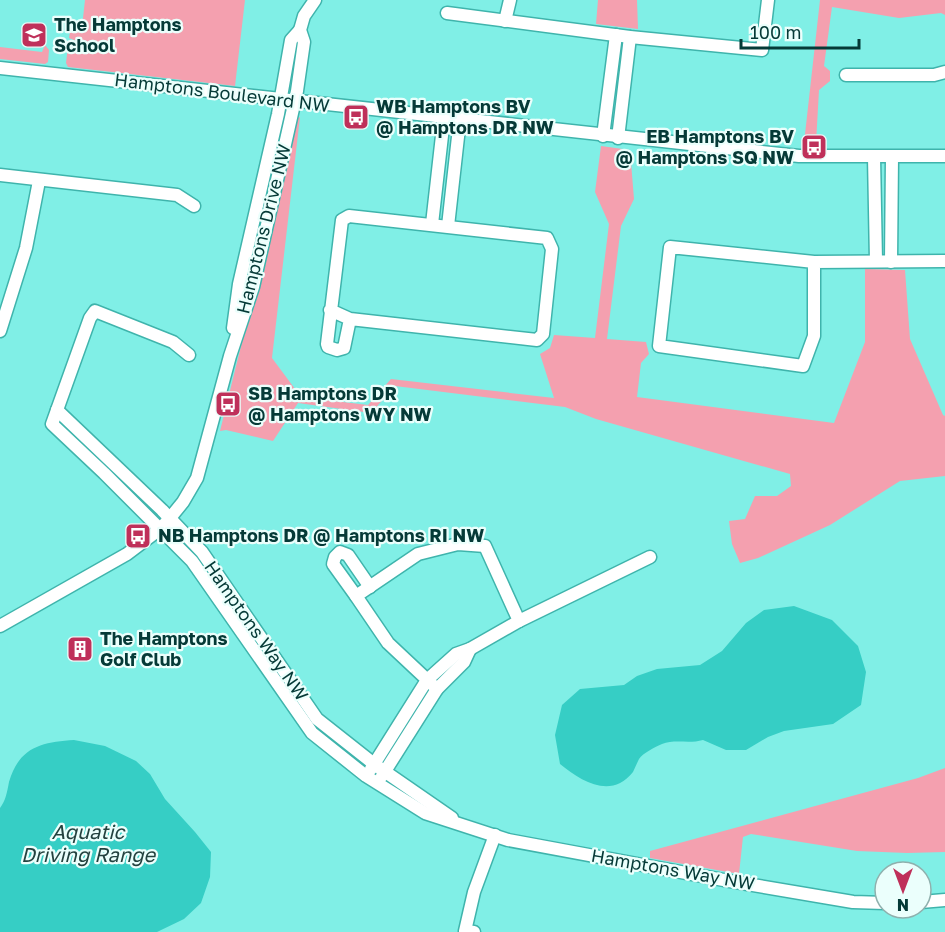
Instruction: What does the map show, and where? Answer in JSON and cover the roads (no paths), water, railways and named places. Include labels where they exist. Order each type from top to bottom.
[{"type":"street","name":"Hamptons Drive NW","points":[[230,357],[239,284],[281,100],[291,40],[300,30],[304,16],[315,0]]},
{"type":"street","points":[[505,21],[510,0]]},
{"type":"street","points":[[447,12],[505,21],[762,50],[768,0]]},
{"type":"street","name":"Hamptons Drive NW","points":[[0,626],[127,554],[160,529],[183,502],[197,478],[230,357],[253,286],[295,102],[304,42],[300,30]]},
{"type":"street","points":[[603,136],[616,34]]},
{"type":"street","points":[[618,138],[630,36]]},
{"type":"street","name":"Hamptons Boulevard NW","points":[[0,68],[618,138],[799,156],[945,156]]},
{"type":"street","points":[[846,75],[934,75],[945,72]]},
{"type":"street","points":[[432,224],[444,118]]},
{"type":"street","points":[[448,226],[460,119]]},
{"type":"street","points":[[874,157],[876,261]]},
{"type":"street","points":[[891,262],[892,157]]},
{"type":"street","points":[[0,175],[177,195],[194,206]]},
{"type":"street","points":[[0,331],[26,248],[39,181]]},
{"type":"street","points":[[330,310],[350,319],[537,340],[543,334],[552,249],[547,238],[349,216],[342,220],[330,310],[327,344],[333,350],[344,348],[350,319]]},
{"type":"street","points":[[814,262],[814,336],[803,366],[659,346],[670,248],[814,262],[945,261]]},
{"type":"street","points":[[57,410],[90,318],[95,311],[173,342],[189,355]]},
{"type":"street","name":"Hamptons Way NW","points":[[463,825],[374,764],[317,719],[267,658],[192,561],[105,473],[52,424],[57,410],[170,518],[201,552],[267,658],[312,733],[366,776],[425,813],[508,840],[729,881],[853,902],[873,903]]},
{"type":"street","points":[[105,473],[114,464]]},
{"type":"street","points":[[356,596],[418,554],[458,544],[485,546],[519,621]]},
{"type":"street","points":[[370,586],[348,555],[340,552],[335,557],[333,564],[388,643],[437,689]]},
{"type":"street","points":[[366,776],[427,680],[456,654],[650,557]]},
{"type":"street","points":[[377,783],[437,689],[464,662],[470,649]]},
{"type":"street","points":[[474,932],[465,931],[474,892],[495,836]]},
{"type":"water","points":[[794,606],[832,620],[858,646],[866,672],[861,705],[833,724],[784,731],[746,750],[726,750],[703,740],[667,743],[643,755],[633,772],[615,785],[596,785],[560,764],[555,735],[562,705],[580,689],[624,685],[637,676],[657,669],[700,665],[722,651],[746,623],[764,610]]},
{"type":"water","name":"Aquatic Driving Range","points":[[74,740],[105,746],[136,761],[150,774],[165,799],[211,852],[210,877],[201,903],[184,919],[157,932],[0,932],[0,808],[5,799],[13,770],[19,761],[33,749],[52,742]]},
{"type":"place","name":"The Hamptons School","points":[[34,35]]},
{"type":"place","name":"WB Hamptons BV @ Hamptons DR NW","points":[[356,117]]},
{"type":"place","name":"EB Hamptons BV @ Hamptons SQ NW","points":[[814,147]]},
{"type":"place","name":"SB Hamptons DR @ Hamptons WY NW","points":[[228,404]]},
{"type":"place","name":"NB Hamptons DR @ Hamptons RI NW","points":[[138,536]]},
{"type":"place","name":"The Hamptons Golf Club","points":[[80,649]]}]
